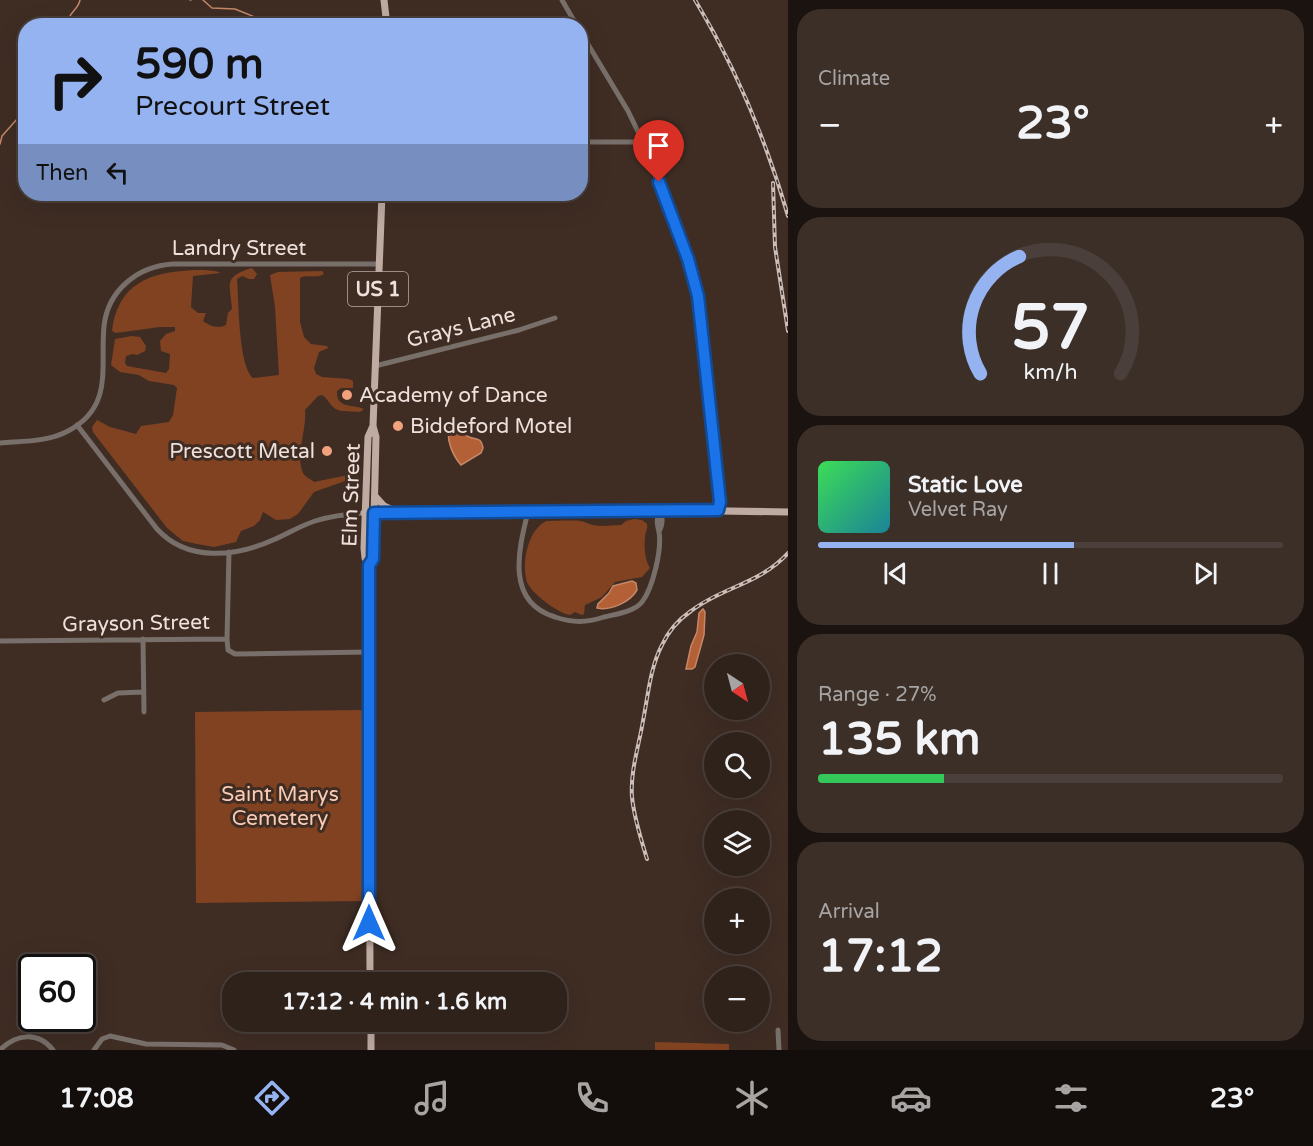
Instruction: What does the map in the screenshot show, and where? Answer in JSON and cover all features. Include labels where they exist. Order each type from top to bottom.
[{"type":"main road","points":[[384,0],[386,18]]},
{"type":"main road","name":"Elm Street","points":[[369,565],[373,559],[376,437],[373,426],[382,201]]},
{"type":"main road","name":"Elm Street","points":[[370,972],[369,565],[365,558],[364,513],[368,437],[373,426]]},
{"type":"main road","points":[[374,496],[384,506],[399,513]]},
{"type":"main road","points":[[364,513],[660,510],[788,512]]},
{"type":"main road","points":[[370,1032],[371,1050]]},
{"type":"street","points":[[562,0],[573,18]]},
{"type":"street","points":[[588,44],[628,111],[643,142],[686,252],[696,286],[720,502],[718,510]]},
{"type":"street","points":[[588,142],[643,142]]},
{"type":"street","name":"Landry Street","points":[[0,443],[53,437],[77,425],[92,410],[102,388],[104,326],[110,304],[118,290],[140,273],[157,266],[173,264],[379,264]]},
{"type":"street","name":"Grays Lane","points":[[375,366],[530,327],[555,318]]},
{"type":"street","points":[[77,425],[167,539],[178,546],[197,552],[229,552],[264,544],[319,520],[364,513]]},
{"type":"street","points":[[528,512],[518,555],[525,594],[536,609],[569,622],[591,621],[632,609],[640,604],[647,594],[655,572],[659,532],[663,518],[660,510]]},
{"type":"street","points":[[227,639],[229,552]]},
{"type":"street","points":[[143,639],[144,712]]},
{"type":"street","name":"Grayson Street","points":[[0,641],[227,639],[228,650],[235,654],[369,652]]},
{"type":"street","points":[[104,700],[118,693],[144,692]]},
{"type":"street","points":[[778,1030],[779,1050]]},
{"type":"street","points":[[0,1050],[10,1041],[25,1036],[40,1039],[53,1050]]},
{"type":"street","points":[[94,1050],[102,1039],[110,1036],[172,1047],[222,1045],[234,1050]]},
{"type":"green space","points":[[252,268],[257,274],[254,279],[242,276],[237,279],[244,360],[253,378],[279,375],[275,307],[270,275],[278,272],[322,271],[324,274],[300,278],[300,322],[304,337],[311,344],[328,348],[319,352],[314,368],[316,374],[322,377],[353,381],[353,388],[341,388],[337,391],[337,397],[346,405],[364,409],[360,412],[339,410],[322,395],[318,396],[305,410],[300,458],[304,475],[314,482],[348,475],[348,480],[314,492],[298,514],[290,519],[276,520],[263,512],[260,520],[254,526],[241,531],[236,542],[214,547],[183,541],[167,528],[93,432],[92,427],[97,420],[110,427],[136,434],[141,426],[169,422],[173,415],[177,388],[174,385],[149,381],[139,375],[120,372],[111,365],[115,339],[140,337],[146,346],[145,351],[137,355],[126,356],[127,366],[166,373],[169,369],[170,354],[161,351],[160,341],[166,334],[175,331],[175,327],[116,333],[112,331],[115,317],[126,295],[144,280],[168,273],[210,270],[220,273],[193,276],[191,307],[198,313],[206,313],[203,321],[205,323],[220,327],[226,325],[228,313],[232,309],[230,282],[236,275]]},
{"type":"green space","points":[[634,519],[642,520],[647,524],[645,550],[650,568],[642,577],[615,582],[602,597],[585,605],[582,615],[575,612],[570,615],[559,611],[539,597],[530,587],[525,574],[526,557],[531,539],[540,525],[547,521],[582,521],[596,526],[621,525]]},
{"type":"green space","name":"Saint Marys Cemetery","points":[[364,710],[366,901],[196,903],[195,712]]},
{"type":"green space","points":[[655,1042],[729,1044],[729,1050],[655,1050]]},
{"type":"shaded area","points":[[456,427],[467,436],[480,440],[483,448],[481,453],[461,465],[453,453],[448,438],[449,428]]},
{"type":"shaded area","points":[[632,581],[636,583],[637,590],[625,602],[614,607],[597,608],[613,586]]},
{"type":"shaded area","points":[[703,609],[705,612],[704,635],[695,667],[686,669],[697,632],[699,613]]},
{"type":"waterway","points":[[69,18],[80,0]]},
{"type":"waterway","points":[[203,0],[212,8],[235,9],[257,18]]},
{"type":"waterway","points":[[0,144],[2,136],[18,118]]},
{"type":"railway","points":[[695,0],[724,52],[749,105],[788,216]]},
{"type":"railway","points":[[773,183],[775,247],[788,331]]},
{"type":"railway","points":[[647,859],[634,813],[632,778],[652,673],[662,645],[674,626],[691,611],[715,596],[765,572],[788,553]]},
{"type":"place","name":"Academy of Dance","points":[[347,395]]},
{"type":"place","name":"Biddeford Motel","points":[[398,426]]},
{"type":"place","name":"Prescott Metal","points":[[327,451]]},
{"type":"route","points":[[369,923],[369,565],[373,559],[374,513],[718,510],[719,491],[716,480],[698,296],[688,259],[659,182]]}]
